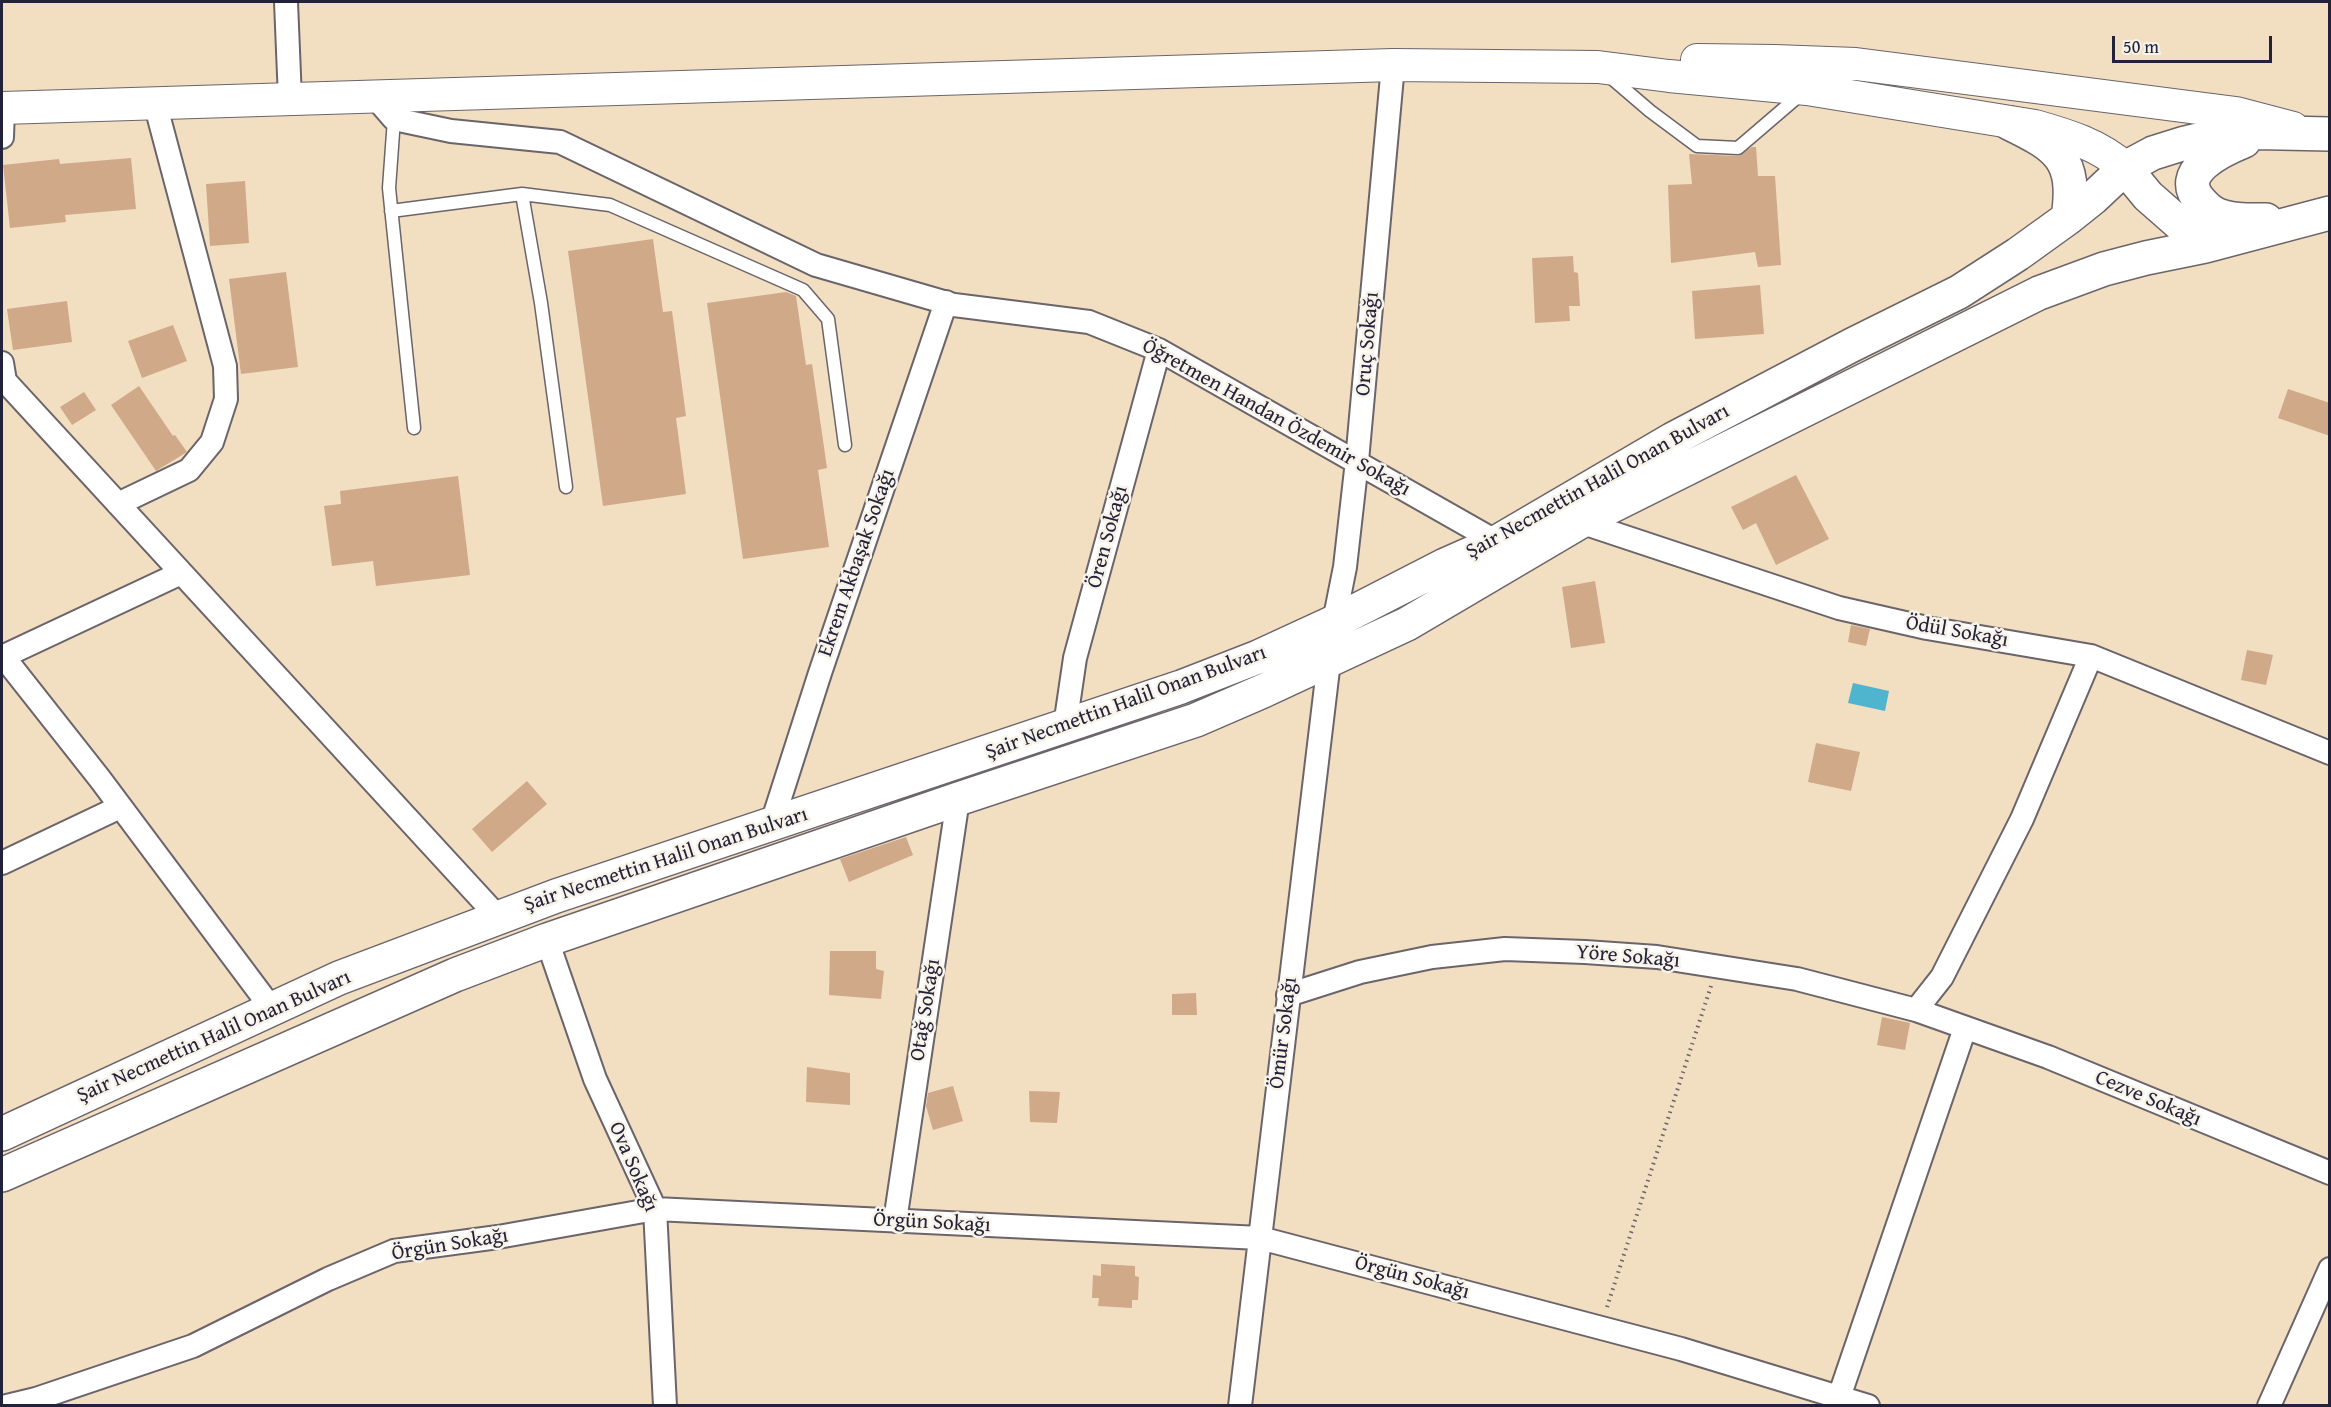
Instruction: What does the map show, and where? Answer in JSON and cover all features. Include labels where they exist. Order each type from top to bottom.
[{"type":"main road","points":[[1598,67],[1634,61],[1774,61],[1856,64],[2236,113],[2319,133]]},
{"type":"main road","points":[[2,118],[155,103],[290,99],[384,108],[1394,65],[1598,67],[1807,89],[2035,126],[2066,135],[2104,152],[2125,168],[2148,196],[2205,246]]},
{"type":"main road","points":[[2009,123],[2054,148],[2064,160],[2071,197],[2068,218]]},
{"type":"main road","name":"Şair Necmettin Halil Onan Bulvarı","points":[[2,1134],[339,978],[498,917],[1181,687],[1258,657],[1334,622],[1445,565],[1497,542],[1673,439],[1959,292],[2068,218],[2125,168],[2153,153],[2185,142],[2232,132],[2319,133]]},
{"type":"main road","points":[[2265,132],[2230,146],[2208,159],[2197,170],[2193,183],[2196,197],[2209,211],[2223,217],[2296,222]]},
{"type":"main road","name":"Şair Necmettin Halil Onan Bulvarı","points":[[2,1175],[455,975],[547,940],[1196,720],[1407,624],[1580,522],[2039,293],[2104,269],[2205,246],[2330,213]]},
{"type":"street","points":[[286,2],[290,99]]},
{"type":"street","name":"Oruç Sokağı","points":[[1334,622],[1345,567],[1357,461],[1394,65]]},
{"type":"street","points":[[118,504],[189,470],[212,442],[225,399],[225,366],[155,103]]},
{"type":"street","name":"Öğretmen Handan Özdemir Sokağı","points":[[384,108],[452,131],[560,142],[816,265],[946,302],[1089,322],[1159,350],[1497,542]]},
{"type":"street","name":"Ekrem Akbaşak Sokağı","points":[[771,826],[946,302]]},
{"type":"street","name":"Ören Sokağı","points":[[1065,726],[1076,658],[1159,350]]},
{"type":"street","points":[[2,363],[5,381],[498,917]]},
{"type":"street","name":"Ödül Sokağı","points":[[1580,522],[1839,608],[1927,628],[2091,656],[2330,753]]},
{"type":"street","points":[[181,573],[2,656],[120,807],[272,1009]]},
{"type":"street","points":[[1916,1010],[1942,977],[2022,819],[2091,656]]},
{"type":"street","name":"Ömür Sokağı","points":[[1240,1406],[1329,661]]},
{"type":"street","name":"Otağ Sokağı","points":[[895,1221],[958,799]]},
{"type":"street","points":[[2,862],[120,807]]},
{"type":"street","name":"Ova Sokağı","points":[[547,940],[595,1079],[655,1209],[665,1406]]},
{"type":"street","name":"Yöre Sokağı","points":[[1288,994],[1360,972],[1431,957],[1505,950],[1585,952],[1647,957],[1797,979],[1916,1010],[1965,1028]]},
{"type":"street","points":[[1838,1401],[1965,1028]]},
{"type":"street","name":"Cezve Sokağı","points":[[1965,1028],[2048,1057],[2330,1173]]},
{"type":"street","name":"Örgün Sokağı","points":[[7,1406],[36,1399],[193,1346],[328,1279],[394,1251],[498,1237],[655,1209],[1260,1239],[1682,1349],[1838,1401],[1868,1406]]},
{"type":"street","points":[[2269,1406],[2330,1269]]},
{"type":"lane","points":[[1598,67],[1650,111],[1697,146],[1738,148],[1807,89]]},
{"type":"lane","points":[[384,108],[391,211],[414,428]]},
{"type":"lane","points":[[391,211],[522,194],[610,205],[802,290],[828,320],[845,446]]},
{"type":"lane","points":[[522,194],[541,303],[566,487]]},
{"type":"path","points":[[1600,1328],[1718,967]]},
{"type":"water","points":[[1853,683],[1889,691],[1885,711],[1848,703]]},
{"type":"building","points":[[1756,147],[1758,176],[1775,176],[1781,265],[1758,267],[1755,252],[1671,263],[1668,185],[1692,184],[1689,154],[1738,156]]},
{"type":"building","points":[[131,158],[136,209],[65,215],[66,222],[10,228],[3,165],[59,159],[60,164]]},
{"type":"building","points":[[245,181],[249,243],[210,246],[206,184]]},
{"type":"building","points":[[653,239],[663,312],[672,311],[686,416],[676,418],[686,494],[603,506],[568,251]]},
{"type":"building","points":[[1573,256],[1574,272],[1578,273],[1580,306],[1569,306],[1570,321],[1535,323],[1532,258]]},
{"type":"building","points":[[286,272],[298,367],[241,374],[229,279]]},
{"type":"building","points":[[1760,285],[1764,334],[1695,339],[1692,291]]},
{"type":"building","points":[[786,292],[796,296],[806,365],[812,364],[827,468],[818,470],[829,547],[743,559],[707,303]]},
{"type":"building","points":[[67,301],[72,342],[13,350],[7,309]]},
{"type":"building","points":[[173,325],[187,361],[142,378],[128,341]]},
{"type":"building","points":[[139,386],[173,436],[175,435],[187,452],[156,471],[111,405]]},
{"type":"building","points":[[2288,389],[2330,403],[2330,436],[2278,418]]},
{"type":"building","points":[[84,392],[96,410],[72,425],[60,407]]},
{"type":"building","points":[[1796,475],[1829,539],[1776,565],[1756,523],[1743,530],[1731,507]]},
{"type":"building","points":[[458,476],[470,575],[376,586],[373,561],[332,566],[324,506],[341,504],[340,491]]},
{"type":"building","points":[[1595,581],[1605,643],[1571,648],[1562,587]]},
{"type":"building","points":[[1851,625],[1870,629],[1866,646],[1848,642]]},
{"type":"building","points":[[2247,650],[2273,655],[2266,685],[2241,680]]},
{"type":"building","points":[[1816,743],[1860,752],[1851,791],[1808,782]]},
{"type":"building","points":[[527,781],[547,804],[492,852],[472,829]]},
{"type":"building","points":[[906,837],[913,855],[849,882],[840,859]]},
{"type":"building","points":[[830,951],[876,951],[876,969],[884,971],[881,999],[829,995]]},
{"type":"building","points":[[1196,993],[1197,1015],[1172,1015],[1172,994]]},
{"type":"building","points":[[1882,1017],[1910,1023],[1905,1050],[1877,1045]]},
{"type":"building","points":[[807,1067],[850,1073],[850,1105],[806,1102]]},
{"type":"building","points":[[953,1086],[963,1121],[933,1130],[926,1106],[928,1093]]},
{"type":"building","points":[[1029,1091],[1060,1092],[1057,1123],[1030,1122]]},
{"type":"building","points":[[1101,1264],[1135,1266],[1135,1276],[1139,1277],[1138,1300],[1132,1300],[1132,1308],[1098,1306],[1099,1298],[1092,1298],[1093,1275],[1101,1276]]}]
